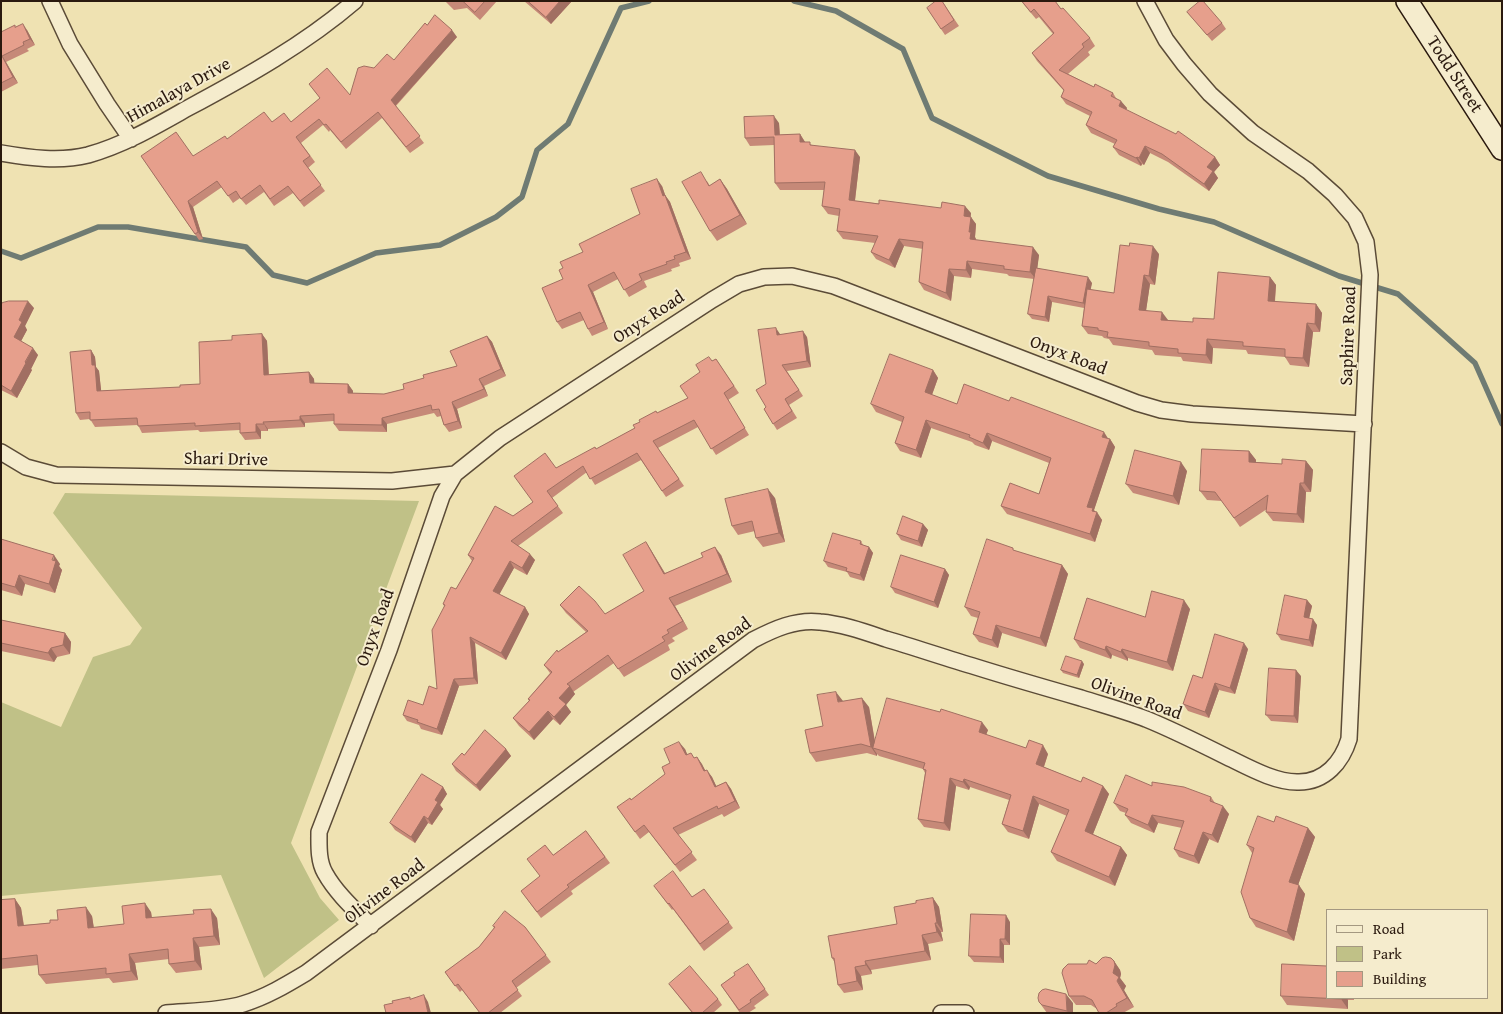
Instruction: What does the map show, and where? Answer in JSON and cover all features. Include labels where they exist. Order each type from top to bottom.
[{"type":"street","points":[[50,1],[70,44],[131,139]]},
{"type":"street","name":"Himalaya Drive","points":[[1,153],[57,160],[88,155],[131,139],[216,93],[296,45],[335,18],[355,1]]},
{"type":"street","name":"Saphire Road","points":[[1146,1],[1166,40],[1210,94],[1253,133],[1308,171],[1335,195],[1355,218],[1366,242],[1370,275],[1349,739],[1346,750],[1340,760]]},
{"type":"street","name":"Todd Street","points":[[1407,1],[1502,149]]},
{"type":"street","name":"Onyx Road","points":[[370,926],[338,891],[324,872],[318,852],[319,832],[389,650],[442,496],[455,474],[500,438],[739,284],[764,277],[792,276],[834,286],[1161,410],[1192,414],[1364,424]]},
{"type":"street","name":"Shari Drive","points":[[1,452],[26,467],[56,475],[392,481],[455,474]]},
{"type":"street","name":"Olivine Road","points":[[166,1013],[210,1010],[242,1005],[270,994],[306,973],[753,640],[773,629],[795,623],[819,621],[848,627],[1112,708],[1145,719],[1186,737],[1253,770],[1287,781],[1299,782],[1322,776],[1340,760]]},
{"type":"street","points":[[941,1013],[966,1013]]},
{"type":"green space","points":[[65,493],[419,501],[291,843],[320,898],[339,920],[264,978],[221,875],[1,896],[1,702],[61,727],[93,657],[130,645],[142,628],[53,513]]},
{"type":"building","points":[[463,1],[485,1],[475,12]]},
{"type":"building","points":[[528,1],[560,1],[546,17]]},
{"type":"building","points":[[936,1],[942,1],[954,20],[941,29],[927,8]]},
{"type":"building","points":[[1022,1],[1055,1],[1090,38],[1082,44],[1084,47],[1059,70],[1094,87],[1095,84],[1113,93],[1111,96],[1121,101],[1119,106],[1176,134],[1178,131],[1215,157],[1207,167],[1213,171],[1204,184],[1162,154],[1145,146],[1139,158],[1136,158],[1113,147],[1117,140],[1086,125],[1092,112],[1061,97],[1064,90],[1032,53],[1054,33],[1034,9],[1031,12]]},
{"type":"building","points":[[1200,1],[1203,1],[1222,23],[1207,35],[1187,12]]},
{"type":"building","points":[[435,15],[452,30],[391,100],[420,136],[406,147],[378,112],[341,142],[326,124],[324,125],[319,119],[296,137],[310,156],[303,161],[321,185],[300,201],[288,186],[270,199],[260,185],[241,199],[236,191],[228,196],[217,181],[188,201],[198,232],[195,234],[141,156],[176,132],[193,156],[225,136],[227,139],[264,112],[272,122],[284,113],[291,122],[320,98],[309,84],[327,68],[350,95],[358,68],[364,66],[374,68],[387,54],[394,60],[425,23],[427,25]]},
{"type":"building","points":[[23,24],[30,39],[23,42],[24,45],[2,56],[13,77],[1,83],[1,32],[15,25],[15,27]]},
{"type":"building","points":[[774,116],[775,135],[800,134],[800,142],[810,142],[810,145],[855,150],[849,200],[879,204],[879,200],[941,208],[942,202],[965,206],[964,216],[971,217],[970,239],[1033,247],[1030,272],[1004,269],[1004,266],[967,261],[966,270],[949,269],[946,293],[919,282],[923,242],[899,239],[889,260],[871,252],[878,236],[837,231],[840,209],[822,206],[825,182],[775,183],[774,137],[745,138],[744,117]]},
{"type":"building","points":[[701,172],[709,186],[720,179],[740,215],[710,231],[682,182]]},
{"type":"building","points":[[657,179],[663,196],[665,195],[686,252],[674,256],[675,259],[666,262],[667,264],[639,274],[642,280],[624,290],[614,272],[588,285],[604,322],[588,329],[580,312],[557,322],[542,288],[563,279],[559,270],[563,268],[560,262],[583,252],[579,244],[640,214],[631,189]]},
{"type":"building","points":[[1130,243],[1153,246],[1149,276],[1144,275],[1139,310],[1162,312],[1161,320],[1193,322],[1193,318],[1214,319],[1218,272],[1270,277],[1268,301],[1316,304],[1315,324],[1307,323],[1303,358],[1285,357],[1285,349],[1243,346],[1243,342],[1207,339],[1206,355],[1178,353],[1178,349],[1149,346],[1149,342],[1107,337],[1108,332],[1098,330],[1098,328],[1082,326],[1087,289],[1114,293],[1120,245],[1129,246]]},
{"type":"building","points":[[1036,268],[1088,277],[1083,303],[1048,296],[1045,317],[1028,314]]},
{"type":"building","points":[[9,301],[28,301],[19,320],[22,322],[14,337],[33,348],[11,391],[1,385],[1,305]]},
{"type":"building","points":[[776,328],[777,335],[803,331],[807,361],[782,365],[799,390],[785,399],[792,411],[773,424],[756,390],[766,384],[758,330]]},
{"type":"building","points":[[262,334],[264,375],[309,372],[310,383],[348,384],[348,393],[384,394],[404,389],[403,384],[424,378],[423,375],[457,366],[450,351],[487,336],[501,369],[479,379],[484,389],[452,402],[458,421],[444,425],[439,409],[432,410],[431,405],[382,418],[382,425],[334,424],[334,414],[300,416],[300,420],[263,422],[264,424],[256,424],[256,432],[240,433],[240,423],[195,426],[195,423],[138,426],[137,418],[90,420],[90,412],[76,413],[70,352],[91,350],[92,365],[95,365],[97,391],[180,387],[180,385],[200,384],[199,342],[232,340],[232,336]]},
{"type":"building","points":[[890,354],[933,370],[925,392],[957,404],[964,384],[1009,401],[1011,397],[1104,432],[1102,437],[1110,439],[1087,507],[1093,508],[1092,511],[1097,512],[1090,534],[1001,506],[1010,483],[1039,494],[1051,458],[987,433],[983,443],[969,437],[970,435],[926,420],[916,450],[895,443],[904,417],[871,404]]},
{"type":"building","points":[[709,357],[712,361],[716,359],[734,386],[724,393],[745,428],[711,449],[694,420],[653,441],[679,479],[662,491],[637,453],[590,479],[583,466],[547,491],[558,506],[511,541],[530,554],[522,568],[510,561],[493,591],[525,607],[501,653],[470,637],[474,678],[454,679],[437,729],[403,715],[408,700],[423,705],[429,686],[437,689],[432,630],[445,605],[443,604],[451,587],[456,589],[474,558],[468,555],[495,506],[513,516],[533,502],[514,476],[545,453],[556,468],[635,428],[633,425],[640,422],[639,420],[688,398],[680,386],[700,372],[696,365]]},
{"type":"building","points":[[1202,449],[1249,451],[1249,462],[1282,464],[1282,459],[1306,461],[1304,483],[1300,483],[1297,514],[1266,512],[1268,495],[1234,518],[1215,492],[1200,491]]},
{"type":"building","points":[[1135,450],[1181,462],[1173,496],[1126,484]]},
{"type":"building","points":[[768,489],[779,533],[756,538],[752,521],[732,526],[725,499]]},
{"type":"building","points":[[903,516],[923,524],[918,541],[897,534]]},
{"type":"building","points":[[833,533],[861,541],[860,544],[869,547],[860,575],[846,571],[847,568],[824,561]]},
{"type":"building","points":[[1,539],[54,555],[52,560],[56,561],[49,584],[19,575],[15,587],[1,583]]},
{"type":"building","points":[[987,539],[1013,548],[1013,550],[1062,565],[1040,638],[996,625],[992,640],[973,634],[980,612],[965,607]]},
{"type":"building","points":[[646,542],[664,574],[703,557],[701,553],[715,547],[727,574],[669,598],[683,621],[667,630],[669,633],[662,637],[665,641],[618,669],[608,655],[567,684],[570,686],[559,698],[566,704],[554,717],[548,711],[529,732],[513,718],[552,672],[544,665],[557,650],[558,652],[588,631],[560,605],[579,586],[595,601],[605,614],[644,591],[623,555]]},
{"type":"building","points":[[901,555],[945,569],[934,602],[891,587]]},
{"type":"building","points":[[1152,591],[1184,600],[1167,662],[1122,649],[1121,652],[1106,646],[1105,650],[1074,639],[1087,598],[1145,617]]},
{"type":"building","points":[[1285,595],[1307,600],[1304,617],[1313,619],[1309,640],[1277,634]]},
{"type":"building","points":[[1,620],[65,633],[63,645],[51,648],[48,653],[1,643]]},
{"type":"building","points":[[1215,634],[1244,643],[1230,688],[1215,683],[1205,712],[1183,704],[1193,675],[1202,678]]},
{"type":"building","points":[[1066,656],[1082,661],[1077,675],[1061,670]]},
{"type":"building","points":[[1269,668],[1296,670],[1294,716],[1266,715]]},
{"type":"building","points":[[836,692],[838,702],[862,698],[871,747],[861,744],[810,753],[805,730],[823,726],[817,695]]},
{"type":"building","points":[[887,698],[940,712],[941,709],[982,722],[979,732],[1026,748],[1029,740],[1043,745],[1036,764],[1081,782],[1083,777],[1103,786],[1085,831],[1121,847],[1109,877],[1051,852],[1069,810],[1033,796],[1023,831],[1002,824],[1011,795],[964,779],[963,782],[950,778],[944,823],[918,819],[926,770],[923,769],[925,763],[873,748]]},
{"type":"building","points":[[485,730],[506,749],[476,785],[452,764],[462,753],[464,755]]},
{"type":"building","points":[[679,742],[686,755],[691,753],[694,758],[697,757],[704,771],[707,770],[715,787],[726,782],[735,801],[718,809],[717,806],[673,828],[692,852],[675,865],[644,825],[635,832],[617,807],[630,798],[631,800],[665,774],[662,767],[670,763],[664,749]]},
{"type":"building","points":[[422,774],[443,787],[435,800],[438,802],[428,819],[424,816],[411,837],[390,823]]},
{"type":"building","points":[[1126,775],[1152,786],[1152,782],[1184,787],[1211,797],[1210,801],[1223,806],[1212,835],[1203,832],[1194,856],[1174,849],[1184,821],[1152,815],[1148,825],[1125,815],[1128,809],[1114,803]]},
{"type":"building","points":[[1258,816],[1274,822],[1276,816],[1308,828],[1289,882],[1299,885],[1287,932],[1250,918],[1241,892],[1254,848],[1247,845]]},
{"type":"building","points":[[586,831],[605,857],[567,885],[569,887],[537,912],[521,891],[540,876],[527,859],[545,845],[553,855]]},
{"type":"building","points":[[673,871],[692,897],[704,889],[729,922],[700,944],[654,886]]},
{"type":"building","points":[[933,898],[937,932],[922,935],[925,951],[865,961],[866,965],[855,967],[857,981],[838,985],[828,936],[897,924],[894,907]]},
{"type":"building","points":[[15,899],[18,926],[50,923],[50,920],[58,920],[57,910],[86,907],[88,928],[124,924],[122,906],[145,903],[146,918],[194,914],[193,910],[211,909],[214,936],[193,938],[195,961],[169,964],[168,949],[129,954],[131,971],[106,974],[106,968],[39,975],[37,955],[1,959],[1,900]]},
{"type":"building","points":[[505,911],[525,927],[546,955],[512,981],[518,990],[488,1013],[480,1013],[458,984],[455,986],[445,972],[479,947]]},
{"type":"building","points":[[971,914],[1006,915],[1005,939],[1000,939],[1000,957],[969,956]]},
{"type":"building","points":[[1106,957],[1114,961],[1113,973],[1119,977],[1117,981],[1127,998],[1116,1004],[1117,1006],[1106,1013],[1099,1013],[1092,1000],[1084,996],[1069,996],[1062,973],[1068,964],[1087,964],[1089,960],[1096,964]]},
{"type":"building","points":[[748,964],[765,989],[739,1010],[721,985]]},
{"type":"building","points":[[1282,964],[1326,966],[1326,998],[1281,996]]},
{"type":"building","points":[[690,966],[718,999],[702,1013],[693,1013],[669,984]]},
{"type":"building","points":[[1046,989],[1066,994],[1067,1011],[1042,1005],[1039,1002],[1039,993]]},
{"type":"building","points":[[424,995],[428,1013],[386,1013],[384,1005],[393,1003],[392,1001]]},
{"type":"waterway","points":[[1,251],[21,258],[98,227],[128,227],[246,247],[273,275],[307,283],[376,253],[440,245],[496,217],[522,197],[537,150],[568,124],[621,8],[649,1]]},
{"type":"waterway","points":[[794,1],[836,11],[903,49],[932,118],[1048,176],[1159,209],[1214,222],[1339,276],[1398,294],[1475,363],[1502,424]]}]
